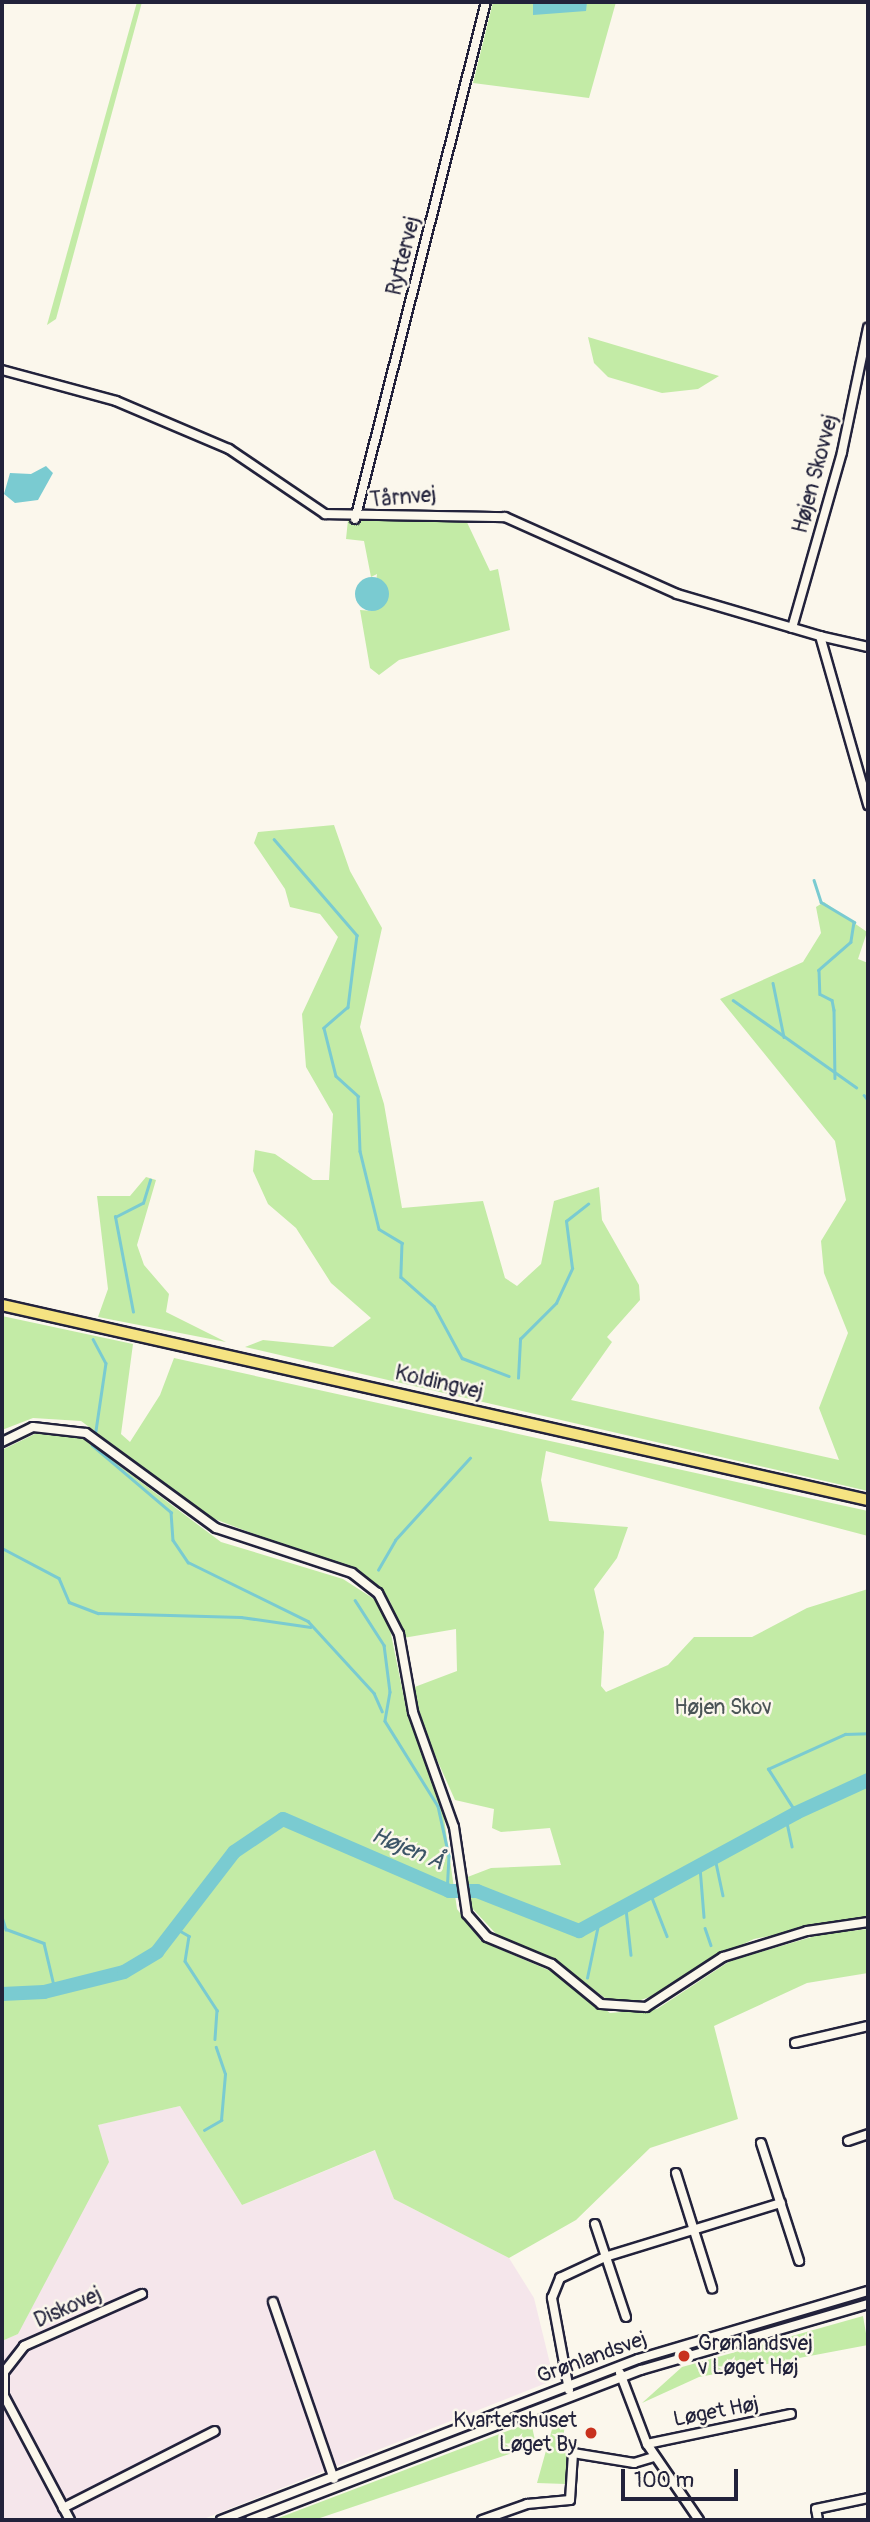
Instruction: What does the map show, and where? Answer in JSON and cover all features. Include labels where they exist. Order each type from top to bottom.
[{"type":"main road","name":"Koldingvej","points":[[2,1305],[868,1500]]},
{"type":"street","name":"Ryttervej","points":[[355,519],[486,2]]},
{"type":"street","name":"Højen Skovvej","points":[[792,628],[842,452],[868,328]]},
{"type":"street","name":"Tårnvej","points":[[2,370],[149,414],[248,459],[317,511],[355,519],[448,512],[505,517],[677,594],[820,636]]},
{"type":"street","points":[[868,648],[820,636],[868,805]]},
{"type":"street","points":[[2,1442],[33,1427],[86,1433],[216,1528],[352,1573],[377,1593],[399,1634],[412,1712],[454,1827],[462,1898],[471,1922],[487,1937],[552,1964],[601,2004],[631,2009],[663,2002],[723,1957],[807,1931],[868,1922]]},
{"type":"street","points":[[795,2043],[868,2026]]},
{"type":"street","points":[[848,2141],[868,2134]]},
{"type":"street","points":[[761,2143],[799,2261]]},
{"type":"street","points":[[676,2172],[712,2288]]},
{"type":"street","points":[[572,2396],[567,2385],[555,2287],[568,2271],[781,2203]]},
{"type":"street","points":[[595,2224],[626,2317]]},
{"type":"street","name":"Grønlandsvej","points":[[221,2520],[332,2474],[618,2366],[868,2291]]},
{"type":"street","name":"Diskovej","points":[[70,2520],[4,2396],[4,2372],[24,2346],[142,2294]]},
{"type":"street","points":[[273,2302],[336,2485]]},
{"type":"street","name":"Grønlandsvej","points":[[250,2520],[621,2378],[868,2304]]},
{"type":"street","name":"Løget Høj","points":[[618,2366],[647,2444],[699,2520]]},
{"type":"street","name":"Løget Høj","points":[[647,2444],[791,2414]]},
{"type":"street","points":[[63,2508],[215,2431]]},
{"type":"street","points":[[482,2520],[517,2506],[570,2500],[573,2453],[634,2463],[654,2457]]},
{"type":"street","points":[[818,2520],[816,2508],[868,2498]]},
{"type":"shaded area","points":[[180,2106],[242,2205],[376,2150],[394,2199],[509,2258],[534,2298],[554,2380],[201,2520],[2,2520],[2,2341],[18,2334],[97,2125]]},
{"type":"green space","points":[[137,2],[142,2],[56,319],[47,325]]},
{"type":"green space","points":[[493,2],[616,2],[589,98],[473,83]]},
{"type":"green space","points":[[588,337],[719,376],[698,389],[662,393],[608,377],[594,363]]},
{"type":"green space","points":[[464,516],[490,571],[498,569],[510,630],[399,660],[379,675],[370,668],[360,610],[373,611],[377,574],[371,577],[364,541],[346,539],[348,520]]},
{"type":"green space","points":[[334,825],[350,871],[382,928],[360,1027],[384,1104],[402,1208],[483,1201],[505,1278],[517,1286],[541,1264],[554,1201],[599,1187],[602,1220],[639,1285],[640,1300],[607,1337],[612,1342],[571,1400],[839,1460],[819,1408],[848,1333],[824,1273],[821,1241],[846,1200],[835,1141],[720,999],[803,962],[821,933],[816,907],[824,902],[867,932],[858,959],[868,963],[868,1491],[245,1347],[263,1340],[333,1347],[371,1318],[331,1283],[296,1228],[268,1204],[253,1171],[255,1150],[275,1154],[313,1180],[329,1180],[333,1114],[306,1067],[302,1014],[338,937],[320,914],[290,907],[285,889],[254,843],[258,832]]},
{"type":"green space","points":[[146,1177],[156,1180],[137,1245],[144,1265],[169,1294],[166,1312],[226,1342],[98,1317],[108,1289],[97,1196],[130,1196]]},
{"type":"green space","name":"Højen Skov","points":[[2,1316],[133,1344],[121,1434],[130,1442],[160,1395],[174,1358],[868,1511],[868,1536],[546,1451],[541,1480],[549,1521],[628,1527],[617,1558],[594,1589],[604,1632],[601,1686],[606,1692],[668,1665],[694,1637],[752,1637],[807,1608],[868,1589],[868,1916],[754,1939],[709,1960],[667,1991],[635,2002],[605,1998],[556,1961],[499,1937],[470,1906],[465,1878],[491,1868],[561,1865],[550,1828],[501,1832],[492,1828],[494,1809],[455,1800],[430,1744],[412,1688],[457,1671],[456,1629],[403,1638],[390,1601],[369,1578],[212,1518],[81,1421],[33,1418],[2,1430]]},
{"type":"green space","points":[[43,1430],[81,1437],[221,1542],[343,1579],[374,1599],[389,1624],[407,1713],[442,1804],[457,1909],[481,1941],[553,1972],[610,2013],[657,2009],[730,1961],[822,1934],[868,1929],[868,1973],[807,1983],[714,2026],[738,2119],[650,2148],[576,2220],[509,2258],[394,2199],[375,2150],[242,2205],[180,2106],[98,2125],[109,2162],[18,2334],[2,2341],[2,1450]]},
{"type":"green space","points":[[863,2316],[868,2345],[699,2377],[642,2403],[682,2367]]},
{"type":"green space","points":[[531,2422],[536,2445],[314,2520],[273,2520]]},
{"type":"green space","points":[[554,2422],[565,2423],[563,2440],[568,2441],[566,2484],[537,2483]]},
{"type":"water","points":[[533,2],[587,2],[586,11],[533,15]]},
{"type":"water","points":[[46,466],[53,473],[38,500],[15,503],[4,494],[10,473],[31,474]]},
{"type":"water","points":[[372,577],[384,582],[389,594],[384,606],[372,611],[360,606],[355,594],[360,582]]},
{"type":"waterway","points":[[274,839],[357,935],[348,1007],[324,1028],[336,1076],[358,1096],[360,1151],[379,1229],[402,1243],[401,1277],[434,1306],[462,1358],[509,1376]]},
{"type":"waterway","points":[[814,880],[821,902],[854,922],[851,942],[819,970],[820,994],[832,1000],[834,1010],[835,1078]]},
{"type":"waterway","points":[[773,983],[784,1037]]},
{"type":"waterway","points":[[733,1000],[856,1087]]},
{"type":"waterway","points":[[864,1095],[868,1100]]},
{"type":"waterway","points":[[133,1312],[115,1217],[143,1203],[150,1180]]},
{"type":"waterway","points":[[518,1378],[520,1339],[556,1303],[572,1268],[566,1221],[588,1204]]},
{"type":"waterway","points":[[93,1339],[106,1363],[96,1431]]},
{"type":"waterway","points":[[92,1445],[171,1512],[173,1540],[188,1562],[308,1621],[374,1693],[382,1711]]},
{"type":"waterway","points":[[378,1570],[395,1540],[470,1458]]},
{"type":"waterway","points":[[2,1548],[59,1578],[69,1602],[98,1613],[241,1617],[310,1627]]},
{"type":"waterway","points":[[355,1600],[384,1645],[390,1692],[385,1721],[438,1806],[449,1856],[447,1890]]},
{"type":"waterway","points":[[796,1813],[768,1769],[845,1734],[868,1733]]},
{"type":"waterway","name":"Højen Å","points":[[2,1994],[44,1992],[124,1972],[157,1952],[234,1852],[283,1819],[449,1891],[477,1891],[579,1931],[796,1813],[868,1780]]},
{"type":"waterway","points":[[786,1818],[792,1846]]},
{"type":"waterway","points":[[715,1858],[723,1895]]},
{"type":"waterway","points":[[700,1867],[704,1917]]},
{"type":"waterway","points":[[651,1895],[667,1936]]},
{"type":"waterway","points":[[626,1909],[631,1955]]},
{"type":"waterway","points":[[2,1917],[6,1929],[44,1943],[55,1990]]},
{"type":"waterway","points":[[587,1978],[598,1925]]},
{"type":"waterway","points":[[705,1928],[711,1945]]},
{"type":"waterway","points":[[177,1929],[189,1936],[185,1961],[217,2010],[215,2039]]},
{"type":"waterway","points":[[204,2130],[221,2120],[225,2074],[216,2048]]},
{"type":"place","name":"Grønlandsvej v Løget Høj","points":[[684,2356]]},
{"type":"place","name":"Kvartershuset Løget By","points":[[591,2433]]}]
